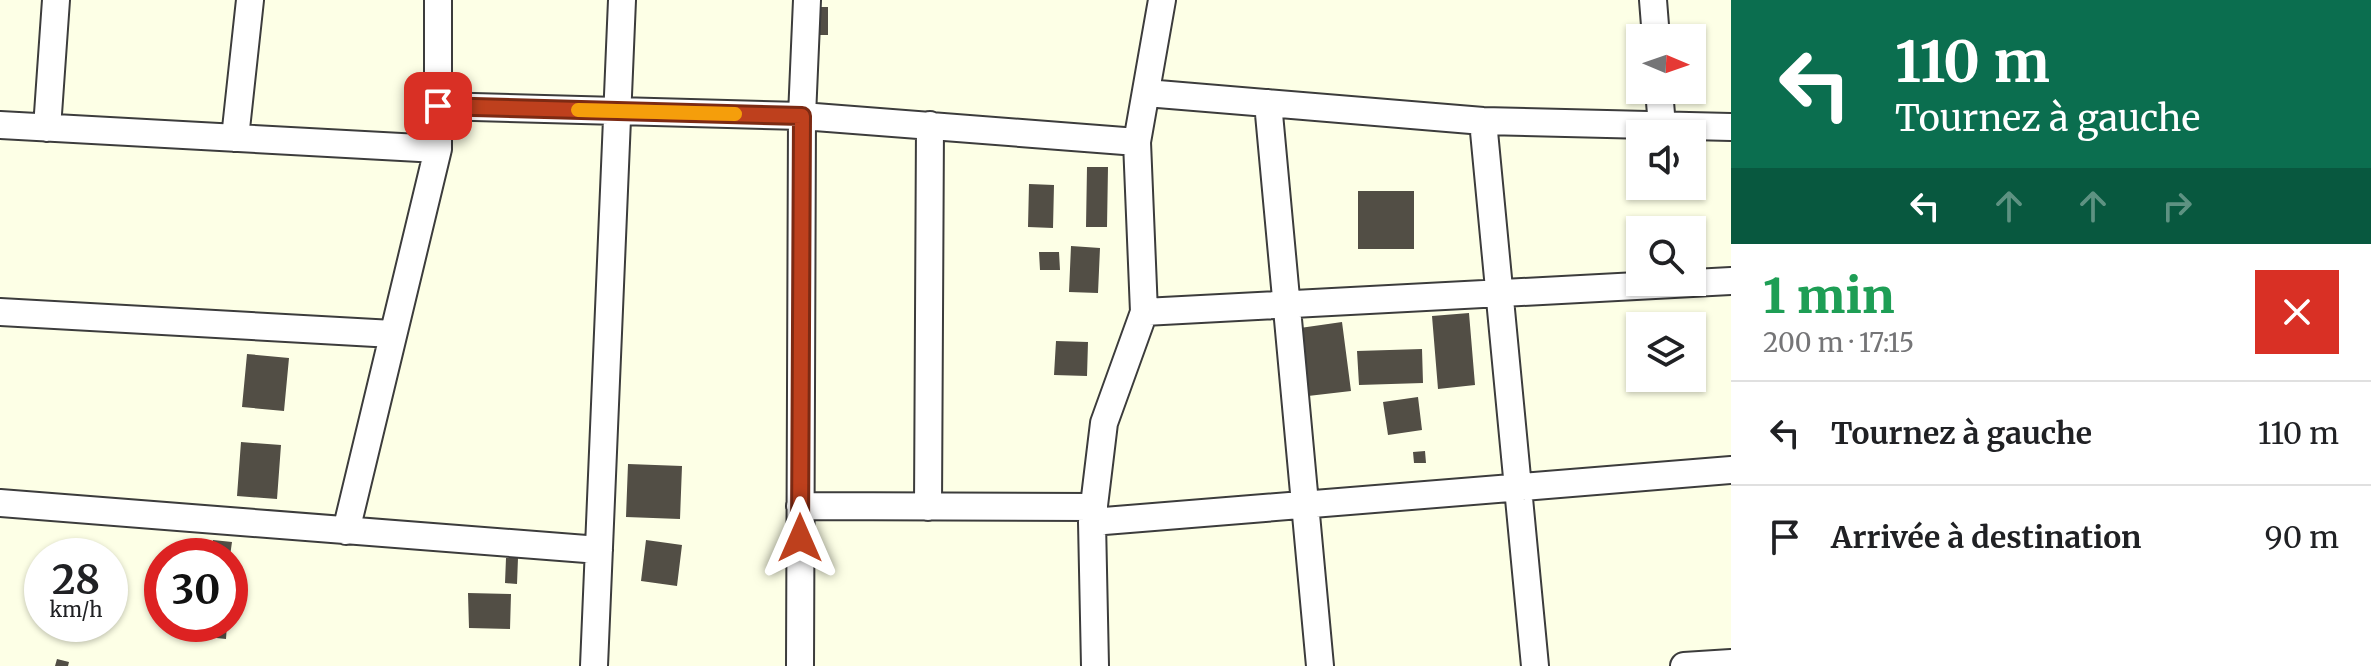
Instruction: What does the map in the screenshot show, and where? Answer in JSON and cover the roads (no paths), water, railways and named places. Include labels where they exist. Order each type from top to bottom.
[{"type":"street","points":[[47,128],[56,0]]},
{"type":"street","points":[[235,138],[250,0]]},
{"type":"street","points":[[346,531],[438,149],[438,0]]},
{"type":"street","points":[[594,666],[622,0]]},
{"type":"street","points":[[800,666],[802,116],[807,0]]},
{"type":"street","points":[[1095,666],[1093,515],[1104,423],[1144,312],[1137,142],[1162,0]]},
{"type":"street","points":[[1653,0],[1655,24]]},
{"type":"street","points":[[1146,93],[1483,121],[1626,125]]},
{"type":"street","points":[[1268,103],[1320,666]]},
{"type":"street","points":[[438,106],[802,116],[1137,142]]},
{"type":"street","points":[[1483,121],[1535,666]]},
{"type":"street","points":[[0,125],[438,149]]},
{"type":"street","points":[[928,507],[930,125]]},
{"type":"street","points":[[1706,127],[1731,127]]},
{"type":"street","points":[[1144,312],[1731,281]]},
{"type":"street","points":[[0,312],[393,334]]},
{"type":"street","points":[[800,506],[928,507],[1093,515],[1306,505],[1731,470]]},
{"type":"street","points":[[0,503],[599,550]]},
{"type":"street","points":[[1684,666],[1731,663]]}]
